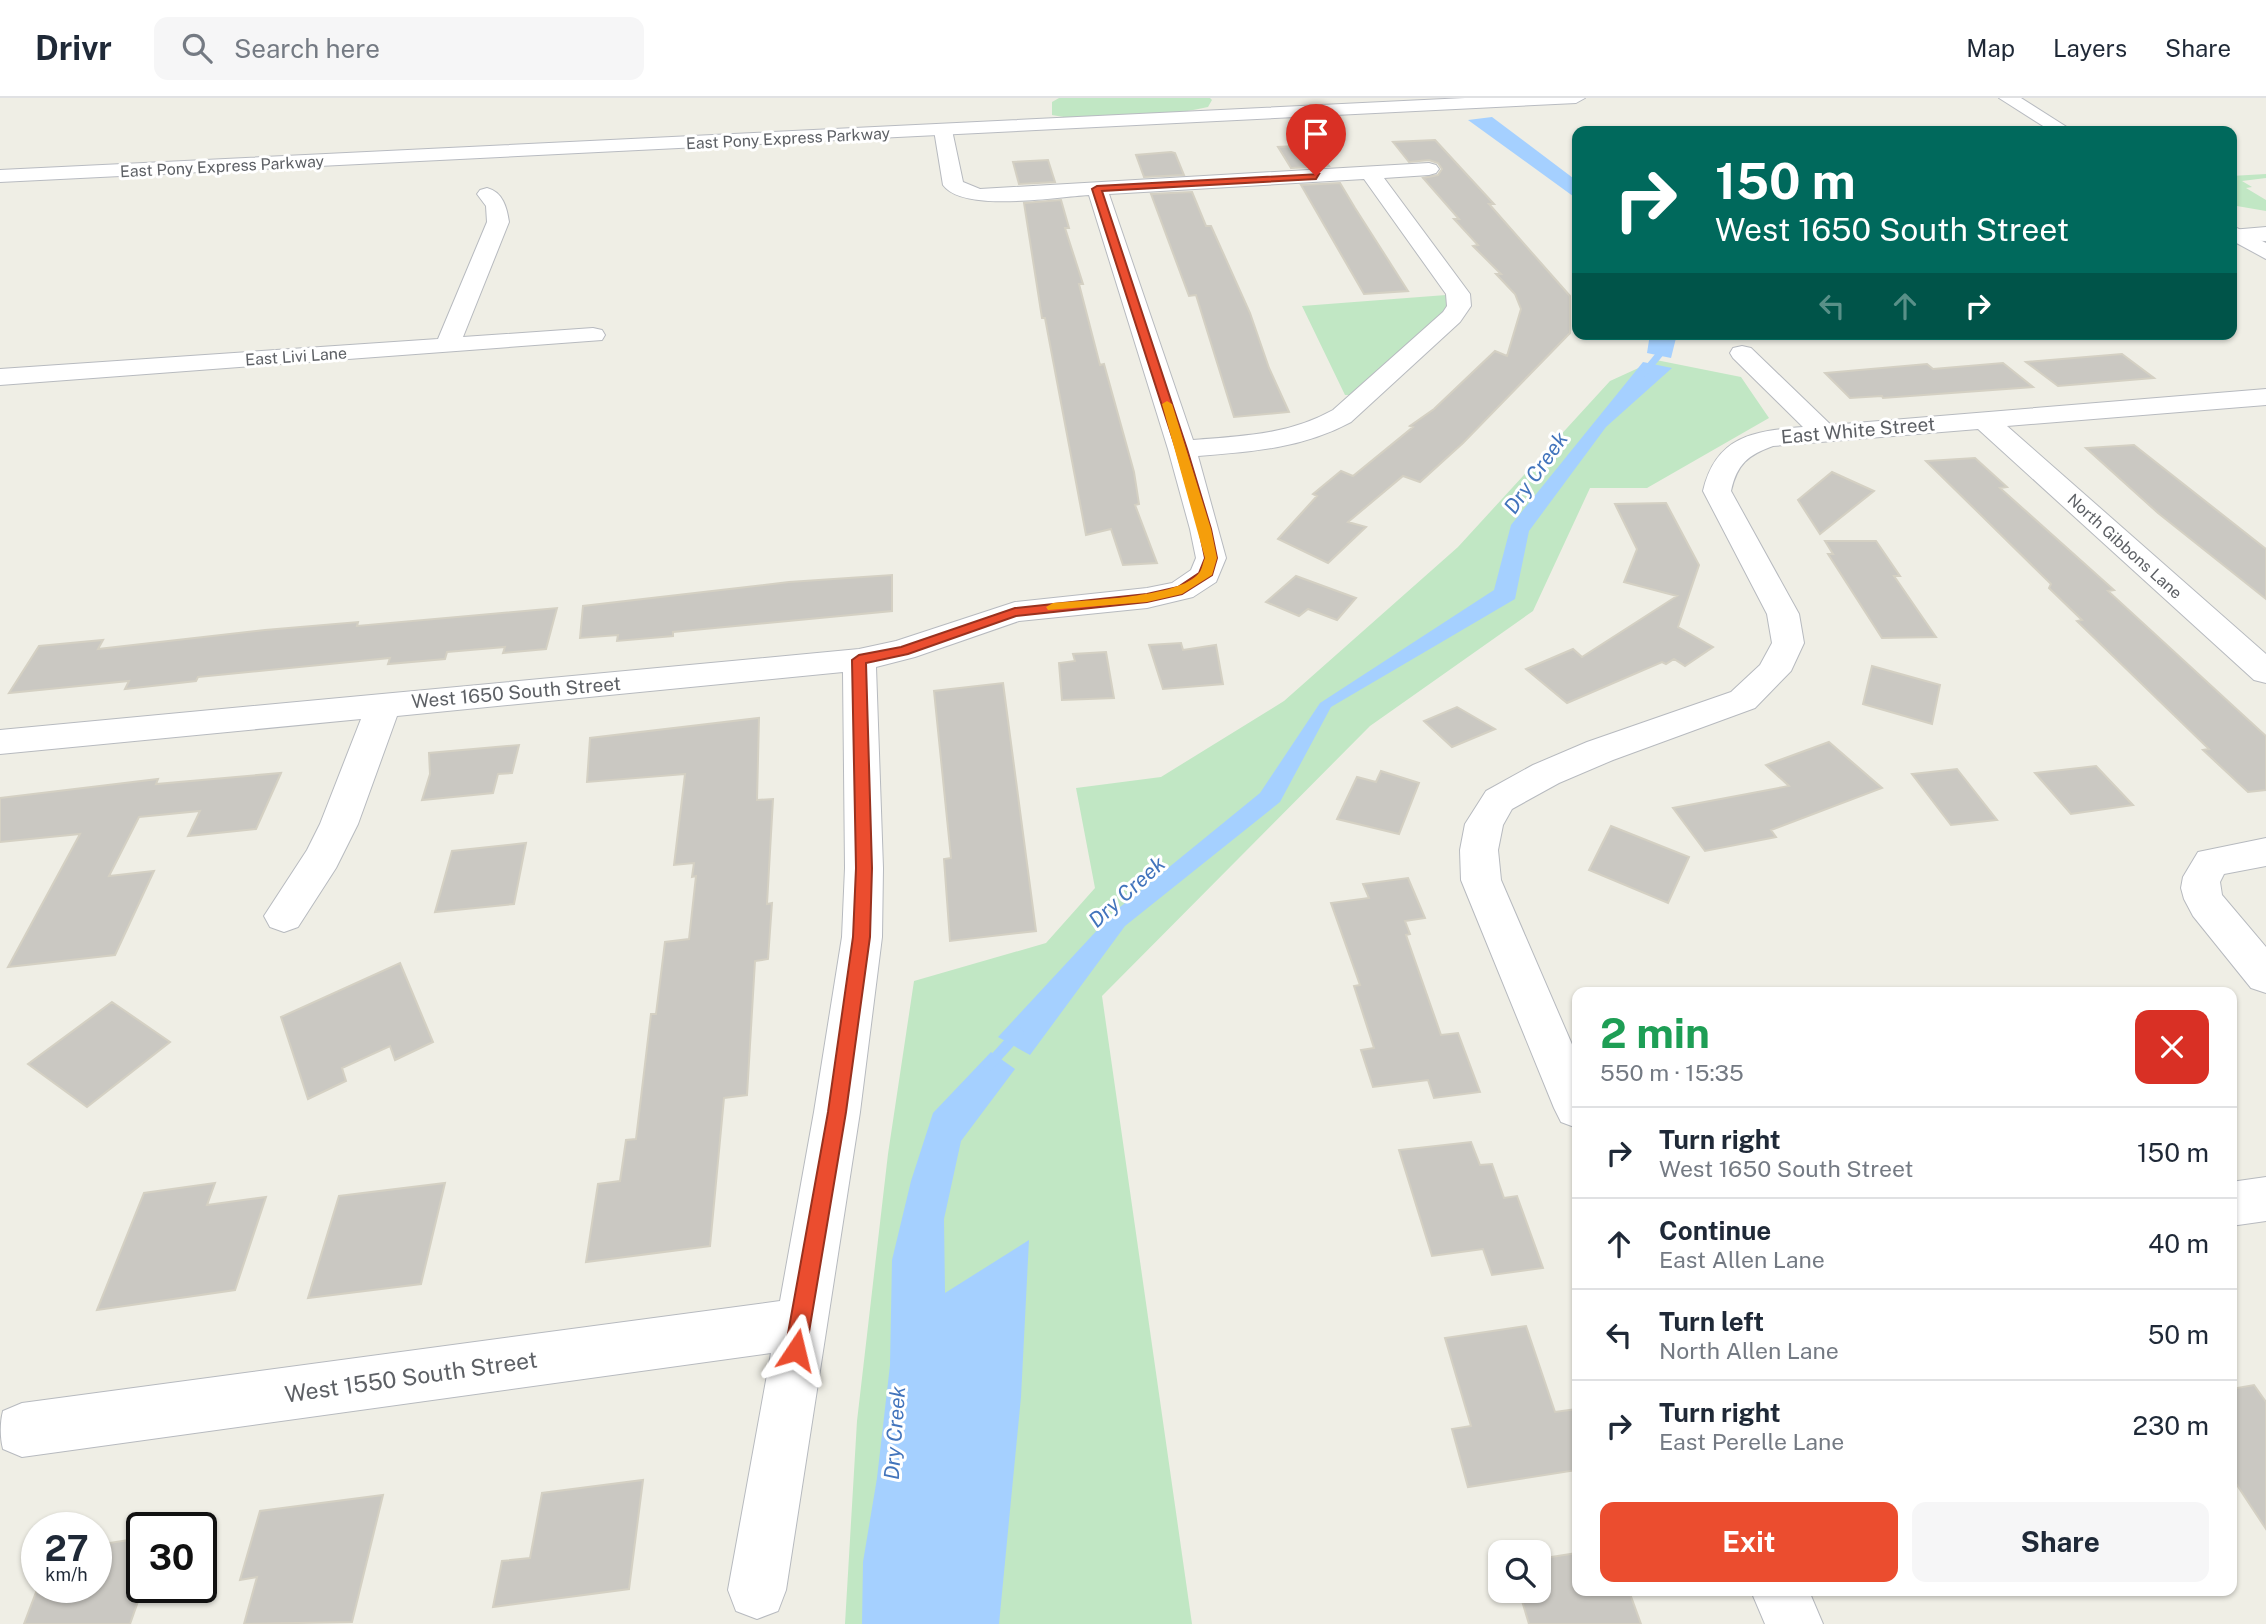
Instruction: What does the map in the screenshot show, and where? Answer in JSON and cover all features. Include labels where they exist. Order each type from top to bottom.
[{"type":"street","name":"East Pony Express Parkway","points":[[0,176],[1576,98]]},
{"type":"street","points":[[2008,98],[2056,126]]},
{"type":"street","points":[[943,130],[953,185],[964,192],[986,195],[1429,169]]},
{"type":"street","points":[[1097,189],[1181,449],[1293,439],[1322,429],[1342,416],[1452,317],[1459,306],[1458,294],[1370,173]]},
{"type":"street","points":[[447,345],[498,222],[496,206],[487,194]]},
{"type":"street","points":[[2237,233],[2266,233]]},
{"type":"street","points":[[2237,234],[2266,252]]},
{"type":"street","name":"East Livi Lane","points":[[0,377],[593,335]]},
{"type":"street","points":[[1742,353],[1823,432]]},
{"type":"street","name":"East White Street","points":[[1572,1096],[1481,880],[1479,850],[1484,824],[1499,800],[1546,774],[1600,751],[1743,700],[1774,671],[1788,643],[1783,614],[1717,491],[1725,463],[1741,450],[1769,439],[1823,432],[2266,397]]},
{"type":"street","name":"North Gibbons Lane","points":[[1983,420],[2266,671]]},
{"type":"street","name":"West 1650 South Street","points":[[0,742],[859,660],[903,650],[1024,610],[1147,598],[1182,590],[1205,575],[1211,558],[1181,449]]},
{"type":"street","points":[[757,1590],[837,1112],[862,937],[864,868],[859,660]]},
{"type":"street","points":[[284,916],[322,858],[339,824],[383,705]]},
{"type":"street","points":[[2250,854],[2212,862],[2206,868],[2200,894],[2266,976]]},
{"type":"street","points":[[2237,1203],[2266,1199]]},
{"type":"street","name":"West 1550 South Street","points":[[22,1430],[800,1324]]},
{"type":"street","points":[[1782,1596],[1794,1624]]},
{"type":"green space","points":[[1059,98],[1212,100],[1208,107],[1170,114],[1090,119],[1052,115],[1052,102]]},
{"type":"green space","points":[[2266,174],[2266,178],[2242,181],[2252,187],[2246,188],[2266,200],[2266,211],[2237,206],[2237,176]]},
{"type":"green space","points":[[1446,295],[1447,310],[1350,395],[1345,395],[1302,306]]},
{"type":"green space","points":[[1656,360],[1741,377],[1769,418],[1647,488],[1590,488],[1533,611],[1370,726],[1102,996],[1192,1624],[845,1624],[857,1421],[888,1154],[914,981],[1046,943],[1095,888],[1076,788],[1161,777],[1284,701],[1458,547],[1610,381]]},
{"type":"water","points":[[1492,117],[1572,177],[1572,195],[1468,120]]},
{"type":"water","points":[[1649,340],[1676,340],[1671,358],[1647,353]]},
{"type":"water","points":[[1643,362],[1672,368],[1606,427],[1529,531],[1515,599],[1331,707],[1280,802],[1125,926],[1030,1055],[998,1037],[1114,912],[1260,793],[1320,703],[1494,590],[1511,525]]},
{"type":"water","points":[[991,1052],[1015,1069],[961,1141],[944,1219],[945,1293],[1029,1240],[1021,1397],[999,1624],[862,1624],[863,1562],[877,1478],[890,1365],[892,1260],[911,1181],[933,1113]]},
{"type":"building","points":[[1435,140],[1494,204],[1489,204],[1570,296],[1570,333],[1463,443],[1420,482],[1403,476],[1348,522],[1366,527],[1328,563],[1278,539],[1317,496],[1313,494],[1341,471],[1353,476],[1413,427],[1410,426],[1434,409],[1495,351],[1507,356],[1521,309],[1515,294],[1496,274],[1501,274],[1473,246],[1478,245],[1423,178],[1438,175],[1442,169],[1438,163],[1429,160],[1409,162],[1393,142]]},
{"type":"building","points":[[1316,145],[1329,166],[1291,168],[1278,147]]},
{"type":"building","points":[[1175,153],[1184,175],[1144,177],[1136,155]]},
{"type":"building","points":[[1048,160],[1055,182],[1019,184],[1013,162]]},
{"type":"building","points":[[1340,183],[1408,291],[1364,294],[1301,185]]},
{"type":"building","points":[[1192,192],[1206,226],[1211,226],[1250,313],[1269,368],[1289,412],[1234,417],[1196,295],[1189,296],[1151,194]]},
{"type":"building","points":[[1061,200],[1069,228],[1065,228],[1083,284],[1079,284],[1100,365],[1104,364],[1134,472],[1139,504],[1135,505],[1157,563],[1123,565],[1111,529],[1086,535],[1045,318],[1042,318],[1024,203]]},
{"type":"building","points":[[2122,354],[2154,378],[2058,386],[2026,362]]},
{"type":"building","points":[[2003,363],[2033,387],[1850,398],[1825,373],[1927,364],[1933,369]]},
{"type":"building","points":[[2134,445],[2266,549],[2266,599],[2158,513],[2086,448]]},
{"type":"building","points":[[1975,458],[2007,487],[2000,488],[2114,590],[2108,591],[2266,736],[2266,790],[2248,792],[2203,750],[2209,749],[2077,621],[2082,620],[2049,588],[2051,584],[1926,461]]},
{"type":"building","points":[[1832,472],[1874,491],[1820,534],[1798,500]]},
{"type":"building","points":[[1666,503],[1699,565],[1678,627],[1713,647],[1685,666],[1674,659],[1666,664],[1662,662],[1567,703],[1526,669],[1573,649],[1582,657],[1677,596],[1624,582],[1637,549],[1615,504]]},
{"type":"building","points":[[1825,541],[1876,541],[1900,576],[1894,576],[1936,637],[1882,638],[1828,554],[1833,554]]},
{"type":"building","points":[[892,575],[892,611],[673,632],[673,636],[617,641],[618,635],[580,638],[583,606],[789,582]]},
{"type":"building","points":[[1296,576],[1356,598],[1337,620],[1308,609],[1299,616],[1266,602]]},
{"type":"building","points":[[557,608],[546,649],[503,653],[505,647],[447,652],[445,659],[388,664],[390,658],[198,677],[196,681],[125,689],[129,681],[9,693],[39,646],[103,640],[98,649],[265,630],[358,622],[357,626]]},
{"type":"building","points":[[1181,643],[1183,650],[1216,645],[1223,684],[1163,689],[1149,645]]},
{"type":"building","points":[[1106,652],[1114,698],[1062,700],[1059,663],[1075,661],[1073,654]]},
{"type":"building","points":[[1872,666],[1940,685],[1932,724],[1863,704]]},
{"type":"building","points":[[1003,683],[1036,931],[950,941],[944,859],[951,858],[934,691]]},
{"type":"building","points":[[1457,707],[1495,729],[1452,747],[1424,721]]},
{"type":"building","points":[[759,718],[757,800],[773,799],[767,904],[772,903],[768,959],[755,961],[747,1095],[724,1098],[710,1246],[586,1262],[598,1184],[620,1181],[626,1140],[636,1139],[651,1014],[656,1014],[665,942],[689,939],[696,876],[692,877],[694,863],[674,865],[685,774],[587,782],[590,738]]},
{"type":"building","points":[[1829,742],[1882,788],[1771,830],[1776,837],[1705,851],[1673,808],[1789,786],[1766,765]]},
{"type":"building","points":[[519,745],[512,773],[498,774],[493,793],[422,800],[430,774],[429,753]]},
{"type":"building","points":[[2096,766],[2133,805],[2071,814],[2035,773]]},
{"type":"building","points":[[1957,769],[1997,820],[1951,825],[1912,774]]},
{"type":"building","points":[[1381,771],[1419,783],[1399,834],[1337,819],[1357,777],[1376,782]]},
{"type":"building","points":[[281,773],[256,829],[188,836],[200,811],[139,817],[109,876],[154,871],[115,955],[8,967],[80,834],[0,842],[0,798],[158,779],[156,784]]},
{"type":"building","points":[[1611,826],[1689,857],[1668,903],[1589,870]]},
{"type":"building","points":[[526,843],[514,904],[435,912],[452,851]]},
{"type":"building","points":[[1408,878],[1425,918],[1405,921],[1410,934],[1406,935],[1441,1035],[1458,1033],[1480,1092],[1434,1098],[1428,1080],[1373,1087],[1361,1050],[1374,1048],[1354,986],[1360,985],[1331,903],[1369,898],[1363,884]]},
{"type":"building","points":[[400,963],[433,1042],[395,1060],[390,1046],[342,1068],[346,1081],[308,1099],[281,1017]]},
{"type":"building","points":[[112,1002],[170,1042],[87,1107],[28,1064]]},
{"type":"building","points":[[1471,1142],[1480,1165],[1492,1164],[1504,1198],[1517,1196],[1543,1268],[1492,1275],[1483,1249],[1432,1256],[1399,1150]]},
{"type":"building","points":[[215,1183],[207,1205],[266,1197],[235,1290],[97,1310],[144,1193]]},
{"type":"building","points":[[445,1183],[421,1284],[308,1298],[339,1196]]},
{"type":"building","points":[[1526,1326],[1555,1412],[1572,1410],[1572,1471],[1468,1487],[1452,1429],[1471,1426],[1445,1338]]},
{"type":"building","points":[[2254,1385],[2266,1402],[2266,1529],[2237,1485],[2237,1388]]},
{"type":"building","points":[[643,1480],[629,1589],[493,1607],[502,1561],[530,1558],[542,1493]]},
{"type":"building","points":[[383,1495],[352,1622],[244,1624],[257,1577],[240,1580],[260,1511]]},
{"type":"building","points":[[126,1540],[126,1603],[137,1603],[130,1624],[24,1624],[32,1603],[112,1603],[112,1543]]},
{"type":"building","points":[[1572,1554],[1572,1596],[1631,1596],[1641,1624],[1529,1624],[1523,1603],[1551,1603],[1551,1557]]},
{"type":"waterway","name":"Dry Creek","points":[[1644,373],[1663,350],[1665,340]]},
{"type":"waterway","name":"Dry Creek","points":[[989,1065],[1018,1033]]},
{"type":"slow traffic","points":[[1053,607],[1147,598],[1182,590],[1205,575],[1211,558],[1205,529],[1167,404]]},
{"type":"route","points":[[796,1350],[837,1112],[862,937],[864,868],[859,660],[903,650],[1015,612],[1147,598],[1182,590],[1205,575],[1211,558],[1205,529],[1097,189],[1316,176]]}]
